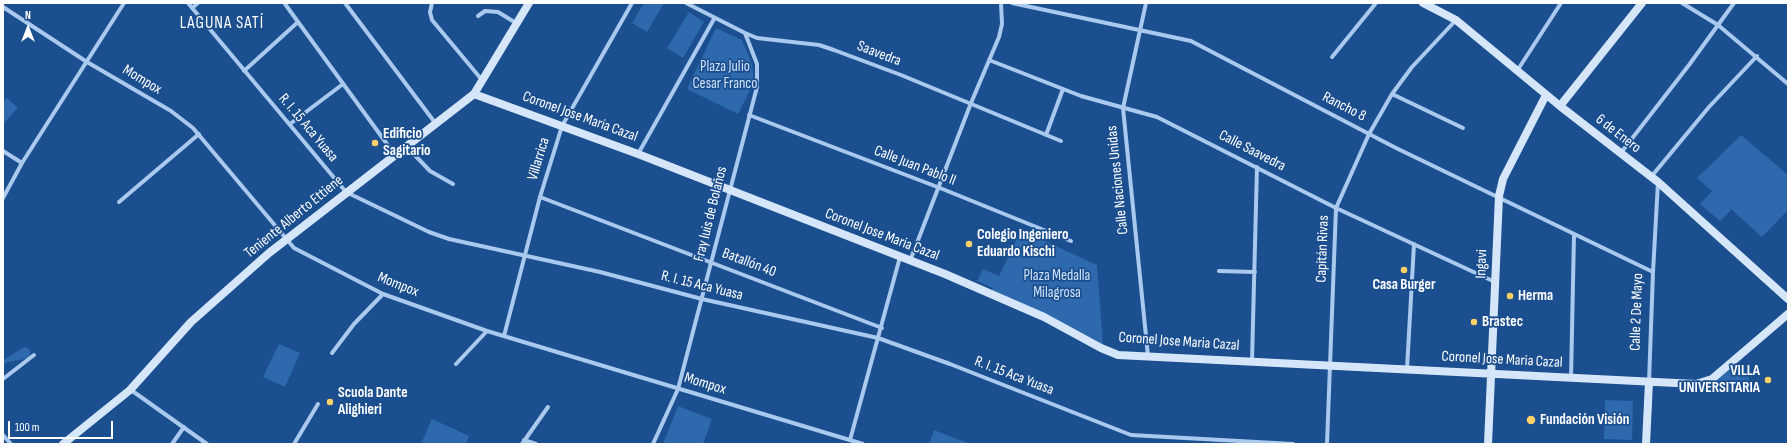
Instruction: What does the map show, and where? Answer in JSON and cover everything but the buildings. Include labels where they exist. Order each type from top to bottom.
[{"type":"street","points":[[3,198],[22,163],[124,3]]},
{"type":"street","name":"R. I. 15 Aca Yuasa","points":[[188,3],[346,192],[429,232],[449,239],[525,254],[702,299],[878,338],[950,364],[1131,435],[1293,444]]},
{"type":"street","points":[[192,8],[198,3]]},
{"type":"street","points":[[345,3],[436,124]]},
{"type":"street","points":[[432,3],[430,12],[432,20],[482,80]]},
{"type":"street","name":"Teniente Alberto Ettiene","points":[[64,444],[130,390],[191,322],[287,239],[474,94],[529,3]]},
{"type":"street","name":"Villarrica","points":[[504,336],[540,197],[562,126],[632,3]]},
{"type":"street","name":"Saavedra","points":[[686,3],[714,19],[757,38],[819,45],[834,50],[1061,141]]},
{"type":"street","points":[[910,261],[940,188],[971,104],[999,37],[1002,24],[1001,3]]},
{"type":"street","name":"Rancho 8","points":[[1012,3],[1191,41],[1369,134],[1499,196],[1574,235],[1653,272]]},
{"type":"street","name":"Calle Naciones Unidas","points":[[1146,3],[1123,108],[1148,356]]},
{"type":"street","points":[[1332,57],[1376,3]]},
{"type":"street","name":"6 de Enero","points":[[1424,3],[1456,20],[1546,95],[1658,182],[1788,298]]},
{"type":"street","points":[[1517,71],[1561,3]]},
{"type":"street","points":[[1560,106],[1642,3]]},
{"type":"street","points":[[1682,3],[1718,26],[1757,56],[1788,84]]},
{"type":"street","points":[[1620,154],[1734,3]]},
{"type":"street","points":[[285,4],[395,155]]},
{"type":"street","name":"Mompox","points":[[3,7],[87,62],[171,112],[194,128],[294,248],[382,294],[487,331],[863,444]]},
{"type":"street","points":[[478,16],[485,11],[498,12],[516,23]]},
{"type":"street","points":[[638,154],[714,19]]},
{"type":"street","name":"Capitán Rivas","points":[[1327,444],[1336,208],[1369,134],[1392,94],[1412,67],[1456,20]]},
{"type":"street","points":[[244,71],[298,22]]},
{"type":"street","name":"Fray luis de Bolaños","points":[[653,444],[678,389],[729,189],[757,87],[758,74],[754,54],[745,33]]},
{"type":"street","points":[[1651,177],[1709,107],[1757,56]]},
{"type":"street","name":"Calle Saavedra","points":[[989,60],[1063,89],[1123,108],[1158,117],[1336,208],[1495,283]]},
{"type":"street","points":[[290,124],[343,84]]},
{"type":"street","points":[[1046,135],[1063,89]]},
{"type":"street","name":"Coronel Jose Maria Cazal","points":[[474,94],[638,154],[987,291],[1044,317],[1101,348],[1118,355],[1696,384],[1703,383],[1712,378],[1788,314]]},
{"type":"street","points":[[1392,94],[1463,128]]},
{"type":"street","name":"Ingavi","points":[[1488,444],[1499,196],[1503,180],[1546,95]]},
{"type":"street","name":"Calle Juan Pablo II","points":[[749,115],[940,188],[1072,241]]},
{"type":"street","points":[[119,202],[199,134]]},
{"type":"street","points":[[407,146],[430,171],[453,184]]},
{"type":"street","points":[[3,151],[22,163]]},
{"type":"street","points":[[1252,361],[1257,167]]},
{"type":"street","name":"Calle 2 De Mayo","points":[[1646,444],[1658,182]]},
{"type":"street","name":"Batallón 40","points":[[540,197],[711,261],[882,328]]},
{"type":"street","points":[[1571,378],[1574,235]]},
{"type":"street","points":[[1407,369],[1414,244]]},
{"type":"street","points":[[850,440],[882,328],[900,257]]},
{"type":"street","points":[[1218,271],[1254,272]]},
{"type":"street","points":[[332,353],[354,324],[382,294]]},
{"type":"street","points":[[456,364],[487,331]]},
{"type":"street","points":[[3,379],[34,355]]},
{"type":"street","points":[[130,390],[207,444]]},
{"type":"street","points":[[294,444],[318,404]]},
{"type":"street","points":[[536,444],[523,442],[548,407]]},
{"type":"street","points":[[172,444],[184,427]]},
{"type":"street","points":[[3,435],[12,444]]},
{"type":"green space","points":[[644,3],[664,3],[647,32],[632,23]]},
{"type":"green space","points":[[689,12],[704,22],[683,58],[667,48]]},
{"type":"green space","name":"Plaza Julio Cesar Franco","points":[[716,28],[742,40],[752,64],[754,82],[738,114],[687,89]]},
{"type":"green space","points":[[7,98],[18,108],[3,124],[3,102]]},
{"type":"green space","points":[[1741,135],[1788,175],[1788,210],[1762,237],[1721,200],[1731,210],[1720,221],[1700,204],[1712,191],[1697,178]]},
{"type":"green space","name":"Plaza Medalla Milagrosa","points":[[1021,230],[1097,265],[1103,345],[991,292],[993,288],[977,281],[983,269],[999,276]]},
{"type":"green space","points":[[279,344],[300,353],[285,387],[263,377]]},
{"type":"green space","points":[[25,347],[30,350],[30,356],[25,359],[8,362],[3,365],[3,360]]},
{"type":"green space","points":[[1735,365],[1747,373],[1753,389],[1752,392],[1736,387],[1728,389],[1717,382],[1717,378]]},
{"type":"green space","points":[[1605,400],[1633,401],[1632,440],[1604,439]]},
{"type":"green space","points":[[678,406],[712,419],[703,444],[663,444]]},
{"type":"green space","points":[[432,419],[469,436],[466,444],[421,444]]},
{"type":"green space","points":[[934,430],[970,444],[929,444]]},
{"type":"place","name":"Edificio Sagitario","points":[[375,143]]},
{"type":"place","name":"Colegio Ingeniero Eduardo Kischi","points":[[969,244]]},
{"type":"place","name":"Casa Burger","points":[[1404,270]]},
{"type":"place","name":"Herma","points":[[1510,296]]},
{"type":"place","name":"Brastec","points":[[1474,322]]},
{"type":"place","name":"VILLA UNIVERSITARIA","points":[[1768,380]]},
{"type":"place","name":"Scuola Dante Alighieri","points":[[330,402]]},
{"type":"place","name":"Fundación Visión","points":[[1531,420]]},
{"type":"district","name":"LAGUNA SATÍ","points":[[222,24]]}]
